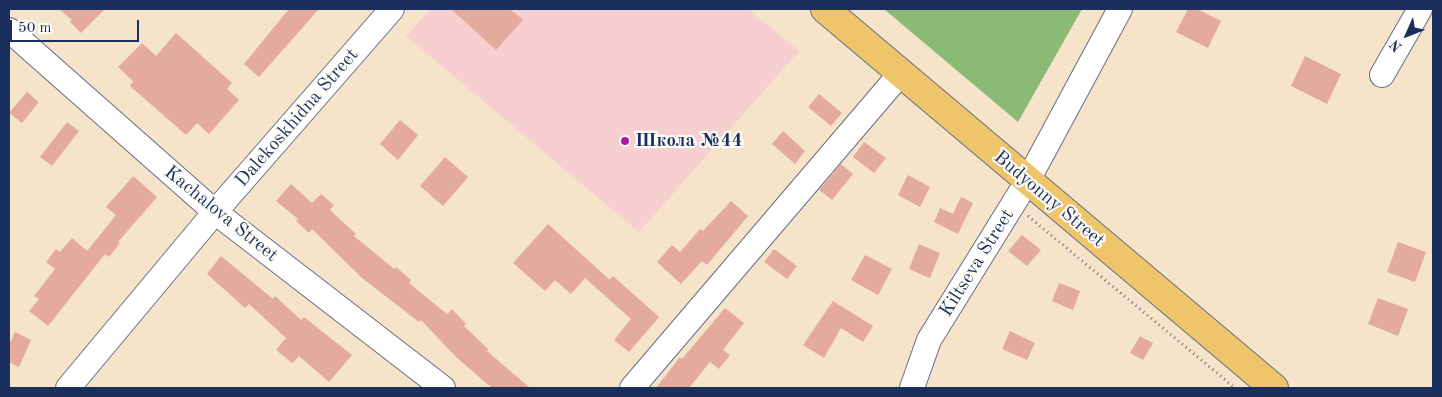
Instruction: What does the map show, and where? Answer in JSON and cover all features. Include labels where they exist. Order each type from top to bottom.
[{"type":"main road","name":"Budyonny Street","points":[[825,9],[1028,180],[1253,384]]},
{"type":"street","name":"Dalekoskhidna Street","points":[[68,388],[215,212],[392,9]]},
{"type":"street","name":"Kiltseva Street","points":[[912,388],[929,340],[1028,180],[1120,9]]},
{"type":"street","points":[[1382,75],[1420,9]]},
{"type":"street","name":"Kachalova Street","points":[[9,30],[215,212],[443,388]]},
{"type":"street","points":[[632,388],[902,73]]},
{"type":"path","points":[[1013,204],[1253,384]]},
{"type":"shaded area","name":"Школа №44","points":[[431,9],[748,9],[799,51],[639,232],[406,36]]},
{"type":"green space","points":[[884,9],[1082,9],[1018,122]]},
{"type":"building","points":[[59,9],[105,9],[81,33],[70,22],[72,20]]},
{"type":"building","points":[[289,9],[319,9],[259,77],[244,64]]},
{"type":"building","points":[[451,9],[510,9],[523,20],[496,50]]},
{"type":"building","points":[[1188,9],[1197,9],[1221,21],[1208,48],[1176,32]]},
{"type":"building","points":[[176,33],[232,83],[227,89],[239,100],[209,134],[197,123],[186,135],[130,86],[133,81],[118,67],[142,43],[156,56]]},
{"type":"building","points":[[1305,56],[1341,74],[1327,104],[1291,86]]},
{"type":"building","points":[[27,92],[39,102],[22,123],[9,113]]},
{"type":"building","points":[[819,94],[842,113],[831,126],[808,107]]},
{"type":"building","points":[[400,120],[418,135],[398,160],[380,144]]},
{"type":"building","points":[[67,122],[79,131],[52,166],[40,157]]},
{"type":"building","points":[[783,131],[805,151],[795,164],[772,144]]},
{"type":"building","points":[[864,142],[886,158],[874,173],[853,157]]},
{"type":"building","points":[[445,157],[468,177],[443,206],[420,186]]},
{"type":"building","points":[[841,164],[853,174],[832,200],[819,190]]},
{"type":"building","points":[[908,175],[930,187],[920,207],[898,195]]},
{"type":"building","points":[[133,176],[157,197],[118,242],[120,243],[109,257],[105,254],[48,326],[29,311],[39,299],[34,296],[55,269],[46,262],[56,249],[60,252],[72,238],[87,251],[116,215],[106,207]]},
{"type":"building","points":[[291,184],[312,203],[321,194],[334,205],[330,210],[356,234],[354,236],[394,269],[396,267],[411,280],[409,283],[447,314],[452,309],[466,324],[464,326],[488,349],[487,351],[530,388],[492,388],[456,357],[421,320],[419,322],[362,278],[312,229],[309,233],[296,221],[298,219],[276,201]]},
{"type":"building","points":[[961,197],[973,203],[958,234],[934,222],[940,208],[953,214]]},
{"type":"building","points":[[731,201],[748,216],[707,265],[702,261],[681,284],[657,262],[672,245],[680,252],[700,229],[703,231]]},
{"type":"building","points":[[548,224],[610,280],[613,276],[659,317],[629,352],[614,340],[631,319],[585,278],[571,294],[555,280],[545,291],[513,263]]},
{"type":"building","points":[[1022,235],[1041,250],[1027,266],[1008,251]]},
{"type":"building","points":[[1398,242],[1426,252],[1415,282],[1387,272]]},
{"type":"building","points":[[919,244],[940,253],[930,278],[909,269]]},
{"type":"building","points":[[774,249],[797,266],[787,279],[764,262]]},
{"type":"building","points":[[865,255],[892,269],[878,295],[851,280]]},
{"type":"building","points":[[221,256],[273,299],[275,296],[301,320],[304,317],[352,355],[329,382],[299,356],[292,363],[276,350],[286,338],[249,304],[245,308],[207,274]]},
{"type":"building","points":[[1059,283],[1080,291],[1073,310],[1052,301]]},
{"type":"building","points":[[1378,298],[1408,309],[1398,336],[1368,324]]},
{"type":"building","points":[[833,301],[873,326],[863,342],[841,328],[824,358],[803,345]]},
{"type":"building","points":[[725,308],[744,323],[723,350],[730,355],[719,369],[710,362],[689,388],[656,388],[680,357],[682,359]]},
{"type":"building","points":[[1010,331],[1035,343],[1027,360],[1002,349]]},
{"type":"building","points":[[15,332],[31,340],[19,367],[9,362],[9,345]]},
{"type":"building","points":[[1140,336],[1153,343],[1143,360],[1130,353]]},
{"type":"place","name":"Школа №44","points":[[625,141]]}]
